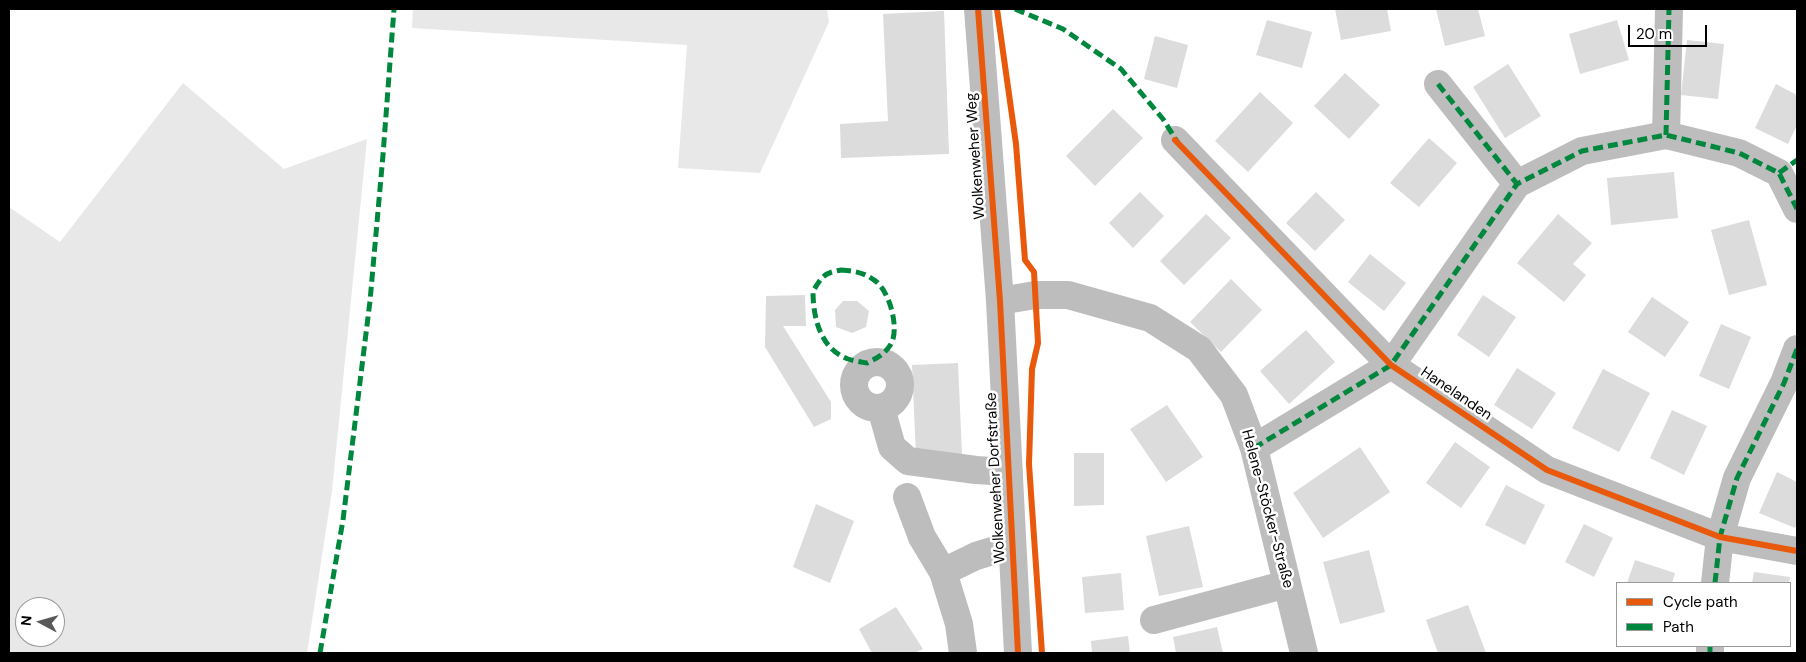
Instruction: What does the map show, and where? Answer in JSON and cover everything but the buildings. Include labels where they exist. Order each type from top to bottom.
[{"type":"street","name":"Wolkenweher Weg","points":[[978,9],[1000,301]]},
{"type":"street","points":[[1666,135],[1669,9]]},
{"type":"street","points":[[1438,84],[1517,184]]},
{"type":"street","points":[[1254,448],[1391,365],[1517,184],[1582,152],[1666,135],[1739,153],[1788,166],[1797,209]]},
{"type":"street","name":"Hanelanden","points":[[1175,140],[1391,365],[1547,470],[1720,537],[1797,551]]},
{"type":"street","name":"Helene-Stöcker-Straße","points":[[1000,301],[1068,294],[1150,318],[1200,349],[1234,396],[1254,448],[1304,653]]},
{"type":"street","name":"Wolkenweher Dorfstraße","points":[[1000,301],[1018,653]]},
{"type":"street","points":[[1715,582],[1720,537],[1737,478],[1784,382],[1797,349]]},
{"type":"street","points":[[881,408],[892,447],[908,461],[976,470],[1009,472]]},
{"type":"street","points":[[907,497],[922,537],[943,572],[959,624],[963,653]]},
{"type":"street","points":[[943,572],[976,556],[1012,545]]},
{"type":"street","points":[[1154,620],[1287,584]]},
{"type":"shaded area","points":[[413,9],[827,9],[829,22],[760,173],[678,168],[687,45],[412,28]]},
{"type":"shaded area","points":[[183,83],[284,169],[367,139],[332,491],[307,653],[9,653],[9,207],[60,242]]},
{"type":"marked path","points":[[320,653],[343,520],[370,301],[394,9]]},
{"type":"marked path","points":[[1015,9],[1063,29],[1121,69],[1163,119],[1178,143]]},
{"type":"marked path","points":[[1666,135],[1669,9]]},
{"type":"marked path","points":[[1438,84],[1517,184]]},
{"type":"marked path","points":[[1254,448],[1391,365],[1517,184],[1582,151],[1666,135],[1739,153],[1779,173],[1797,209]]},
{"type":"marked path","points":[[1779,173],[1797,160]]},
{"type":"marked path","points":[[841,270],[858,272],[874,280],[884,292],[892,309],[894,329],[891,344],[883,353],[867,363],[850,360],[838,354],[825,340],[817,321],[813,291],[824,276],[841,270]]},
{"type":"marked path","points":[[1715,582],[1720,537],[1737,478],[1784,383],[1797,349]]},
{"type":"marked path","points":[[1710,647],[1710,653]]},
{"type":"cycle path","points":[[978,9],[1000,301],[1018,653]]},
{"type":"cycle path","points":[[997,9],[1016,144],[1025,260],[1034,272],[1038,343],[1032,369],[1029,464],[1042,653]]},
{"type":"cycle path","points":[[1175,140],[1391,365],[1547,470],[1720,537],[1797,551]]}]
